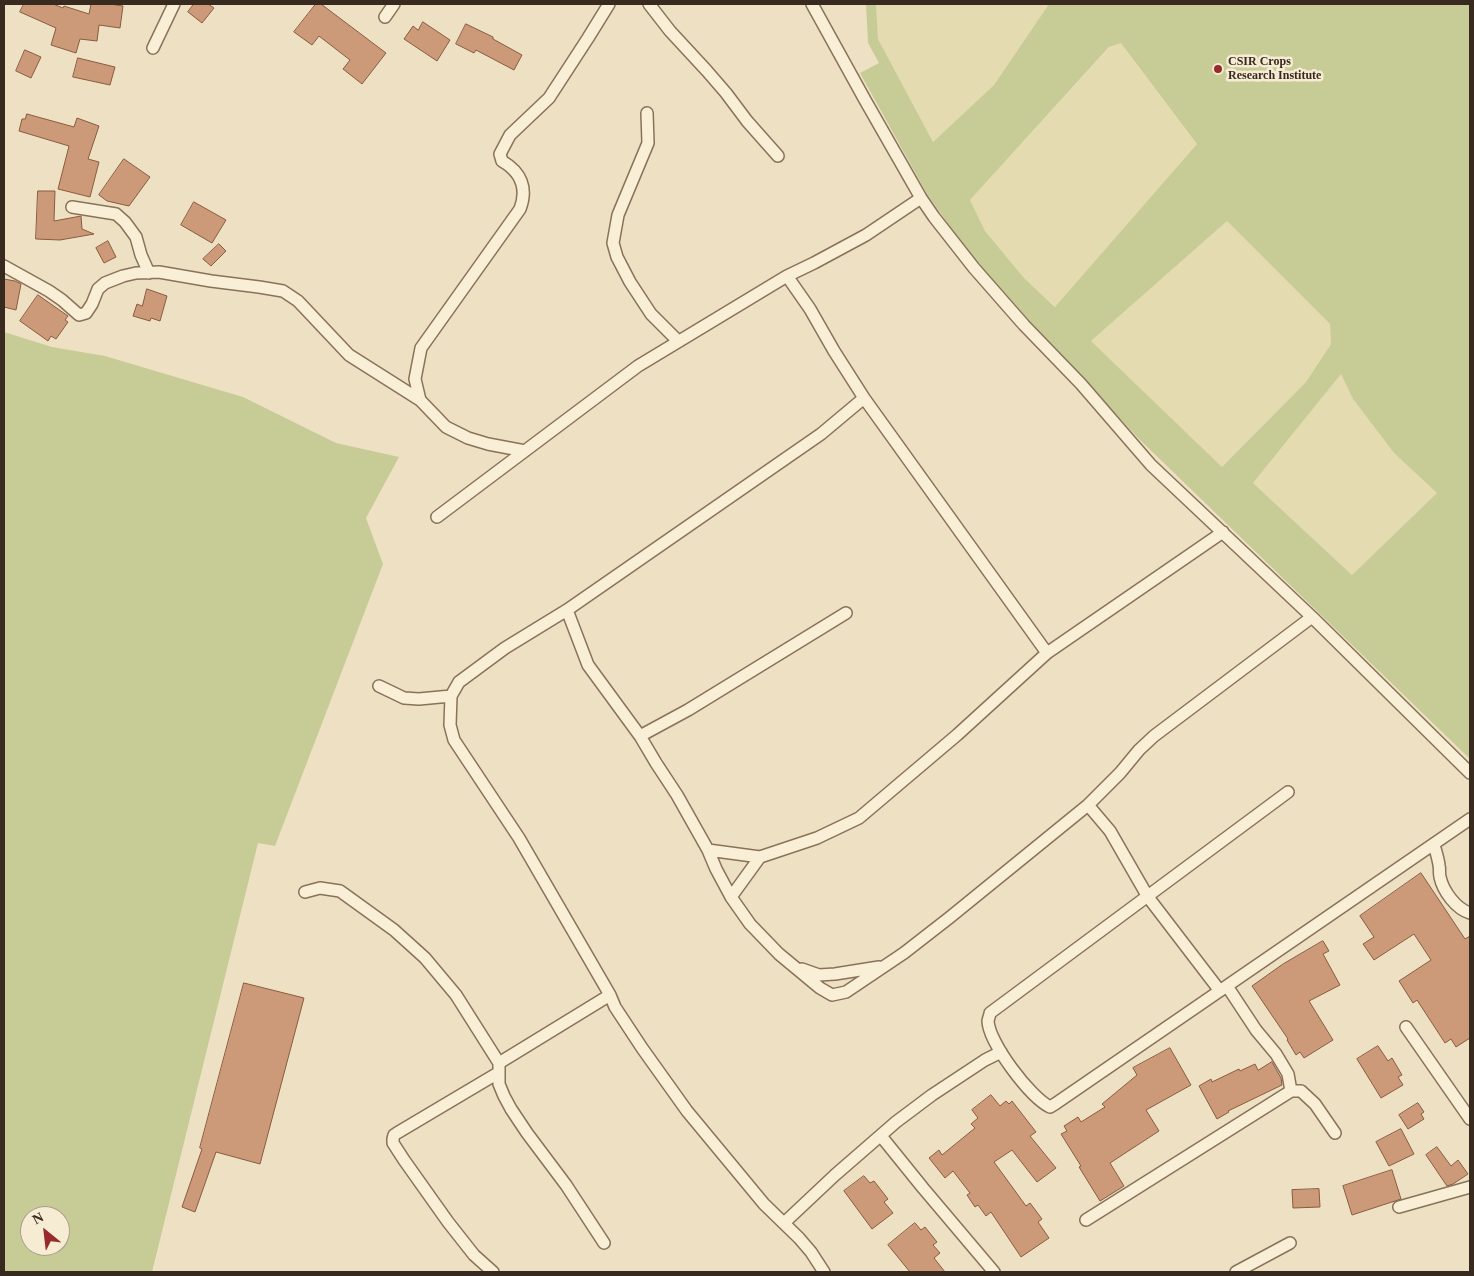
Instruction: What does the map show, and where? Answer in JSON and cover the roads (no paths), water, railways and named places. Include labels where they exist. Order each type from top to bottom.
[{"type":"street","points":[[154,48],[174,4]]},
{"type":"street","points":[[385,17],[394,4]]},
{"type":"street","points":[[420,400],[415,379],[421,348],[520,209],[523,201],[524,191],[519,175],[512,167],[502,161],[500,154],[510,135],[549,98],[608,4]]},
{"type":"street","points":[[649,4],[778,156]]},
{"type":"street","points":[[812,4],[921,198],[974,268],[1151,465],[1312,617],[1470,773]]},
{"type":"street","points":[[647,112],[648,143],[618,215],[613,243],[617,257],[630,282],[651,314],[678,341]]},
{"type":"street","points":[[437,517],[638,366],[788,276],[866,234],[921,198]]},
{"type":"street","points":[[72,208],[116,214],[125,222],[136,237],[149,273]]},
{"type":"street","points":[[4,266],[50,291],[79,315],[86,312],[98,290],[105,283],[136,273],[159,272],[283,291],[298,301],[349,355],[420,400],[446,427],[488,444],[525,451]]},
{"type":"street","points":[[788,276],[864,398],[1047,653]]},
{"type":"street","points":[[824,1272],[811,1252],[764,1204],[687,1110],[615,1007],[610,995],[519,838],[454,740],[450,725],[451,696],[459,682],[498,654],[567,610],[821,434],[864,398]]},
{"type":"street","points":[[708,850],[760,857],[817,838],[859,818],[957,735],[1047,653],[1223,532]]},
{"type":"street","points":[[567,610],[588,665],[640,736],[677,795],[708,850],[731,898],[750,924],[779,954],[832,996],[846,992],[904,953],[949,918],[1088,805],[1154,736],[1312,617]]},
{"type":"street","points":[[640,736],[688,710],[846,613]]},
{"type":"street","points":[[379,686],[404,698],[419,699],[451,696]]},
{"type":"street","points":[[1288,792],[990,1013],[988,1021],[993,1038],[1001,1052],[1035,1096],[1050,1107],[1470,819]]},
{"type":"street","points":[[1088,805],[1110,831],[1148,897],[1276,1054],[1288,1074],[1291,1091]]},
{"type":"street","points":[[1434,845],[1439,863],[1440,878],[1447,892],[1456,905],[1470,913]]},
{"type":"street","points":[[731,898],[760,857]]},
{"type":"street","points":[[304,892],[320,888],[340,891],[394,930],[425,958],[456,995],[498,1068],[501,1090],[511,1109],[566,1185],[604,1243]]},
{"type":"street","points":[[793,967],[819,975],[882,967]]},
{"type":"street","points":[[493,1272],[474,1255],[448,1222],[393,1143],[394,1135],[610,995]]},
{"type":"street","points":[[1406,1027],[1470,1119]]},
{"type":"street","points":[[784,1223],[834,1175],[896,1122],[932,1095],[985,1060],[1001,1052]]},
{"type":"street","points":[[1086,1220],[1291,1091],[1301,1091],[1315,1104],[1335,1133]]},
{"type":"street","points":[[881,1136],[994,1272]]},
{"type":"street","points":[[1399,1207],[1470,1187]]},
{"type":"street","points":[[1236,1272],[1290,1243]]},
{"type":"place","name":"CSIR Crops Research Institute","points":[[1218,69]]}]
